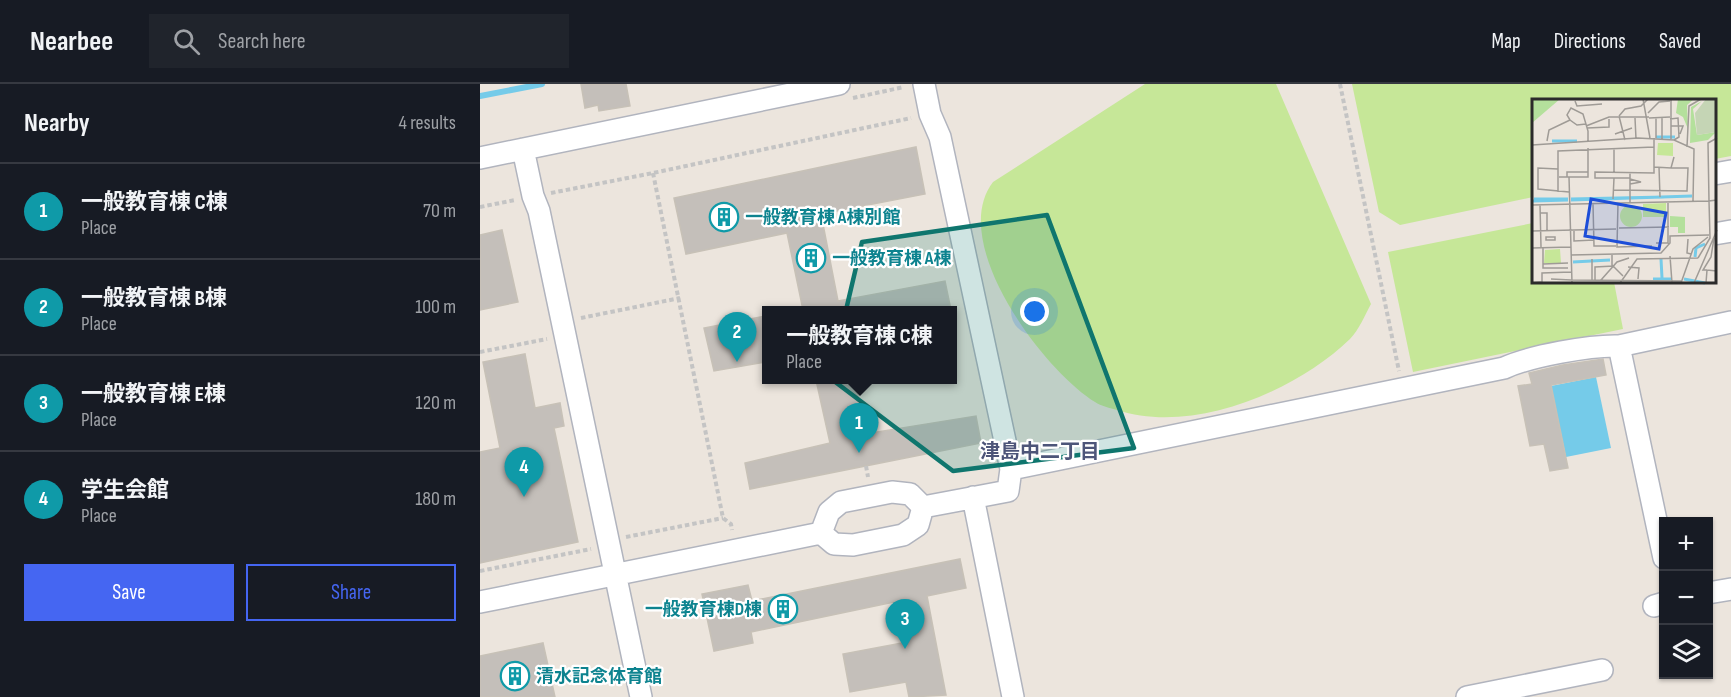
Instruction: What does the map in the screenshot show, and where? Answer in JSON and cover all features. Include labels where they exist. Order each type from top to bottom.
[{"type":"street","points":[[480,158],[839,84]]},
{"type":"street","points":[[923,507],[1008,490],[1011,469],[940,137],[930,114],[924,84]]},
{"type":"street","points":[[523,149],[533,196],[539,211],[641,697]]},
{"type":"street","points":[[1716,174],[1731,171]]},
{"type":"street","points":[[1716,234],[1731,231]]},
{"type":"street","points":[[1011,469],[1504,368],[1520,361],[1605,345],[1619,346],[1731,322]]},
{"type":"street","points":[[1619,346],[1659,534]]},
{"type":"street","points":[[821,533],[829,512],[841,502],[892,492],[910,494],[923,507]]},
{"type":"street","points":[[973,497],[1013,697]]},
{"type":"street","points":[[821,533],[834,544],[853,545],[903,535],[918,525],[923,507]]},
{"type":"street","points":[[480,602],[821,533]]},
{"type":"street","points":[[1713,592],[1731,589]]},
{"type":"street","points":[[1467,697],[1602,670]]},
{"type":"path","points":[[1340,84],[1403,389]]},
{"type":"path","points":[[480,207],[930,114]]},
{"type":"path","points":[[653,173],[723,518],[731,524],[736,550]]},
{"type":"path","points":[[480,352],[680,298]]},
{"type":"highlighted area","points":[[1047,215],[1134,448],[953,471],[830,378],[862,242]]},
{"type":"green space","points":[[1145,84],[1276,84],[1371,304],[1350,339],[1301,376],[1241,404],[1177,417],[1146,416],[1100,405],[1074,386],[1051,363],[1007,302],[991,270],[982,237],[982,207],[993,182]]},
{"type":"green space","points":[[1352,84],[1731,84],[1731,156],[1716,159],[1716,99],[1532,99],[1532,197],[1400,225],[1379,212]]},
{"type":"green space","points":[[1532,223],[1532,284],[1614,284],[1623,329],[1413,372],[1388,252]]},
{"type":"water","points":[[1596,377],[1611,448],[1566,457],[1551,386]]},
{"type":"building","points":[[581,84],[626,84],[630,106],[599,111],[598,105],[585,108]]},
{"type":"building","points":[[916,147],[925,194],[821,214],[838,301],[945,281],[950,306],[802,306],[787,233],[686,254],[674,198]]},
{"type":"building","points":[[502,230],[518,302],[480,310],[480,235]]},
{"type":"building","points":[[762,317],[762,363],[714,371],[704,328]]},
{"type":"building","points":[[525,354],[535,408],[560,403],[564,426],[554,428],[578,542],[480,563],[480,452],[500,448],[483,362]]},
{"type":"building","points":[[1603,359],[1606,375],[1551,385],[1568,468],[1550,471],[1544,444],[1530,446],[1518,386],[1532,384],[1529,373]]},
{"type":"building","points":[[817,384],[856,384],[865,434],[976,416],[981,443],[750,489],[745,463],[830,443]]},
{"type":"building","name":"一般教育棟D棟","points":[[960,559],[966,588],[927,596],[946,695],[909,697],[906,682],[850,692],[843,654],[902,643],[894,602],[751,632],[753,643],[714,651],[702,594],[748,585],[752,601]]},
{"type":"building","name":"清水記念体育館","points":[[543,643],[555,697],[480,697],[480,656]]},
{"type":"waterway","points":[[480,96],[542,84]]},
{"type":"place","name":"一般教育棟 A棟別館","points":[[724,217]]},
{"type":"place","name":"一般教育棟 A棟","points":[[811,258]]},
{"type":"place","name":"一般教育棟 B棟","points":[[737,362]]},
{"type":"place","name":"一般教育棟 C棟","points":[[859,453]]},
{"type":"place","name":"学生会館","points":[[524,497]]},
{"type":"place","name":"一般教育棟D棟","points":[[783,609]]},
{"type":"place","name":"一般教育棟 E棟","points":[[905,649]]},
{"type":"place","name":"清水記念体育館","points":[[515,676]]},
{"type":"district","name":"津島中二丁目","points":[[1040,451]]}]
